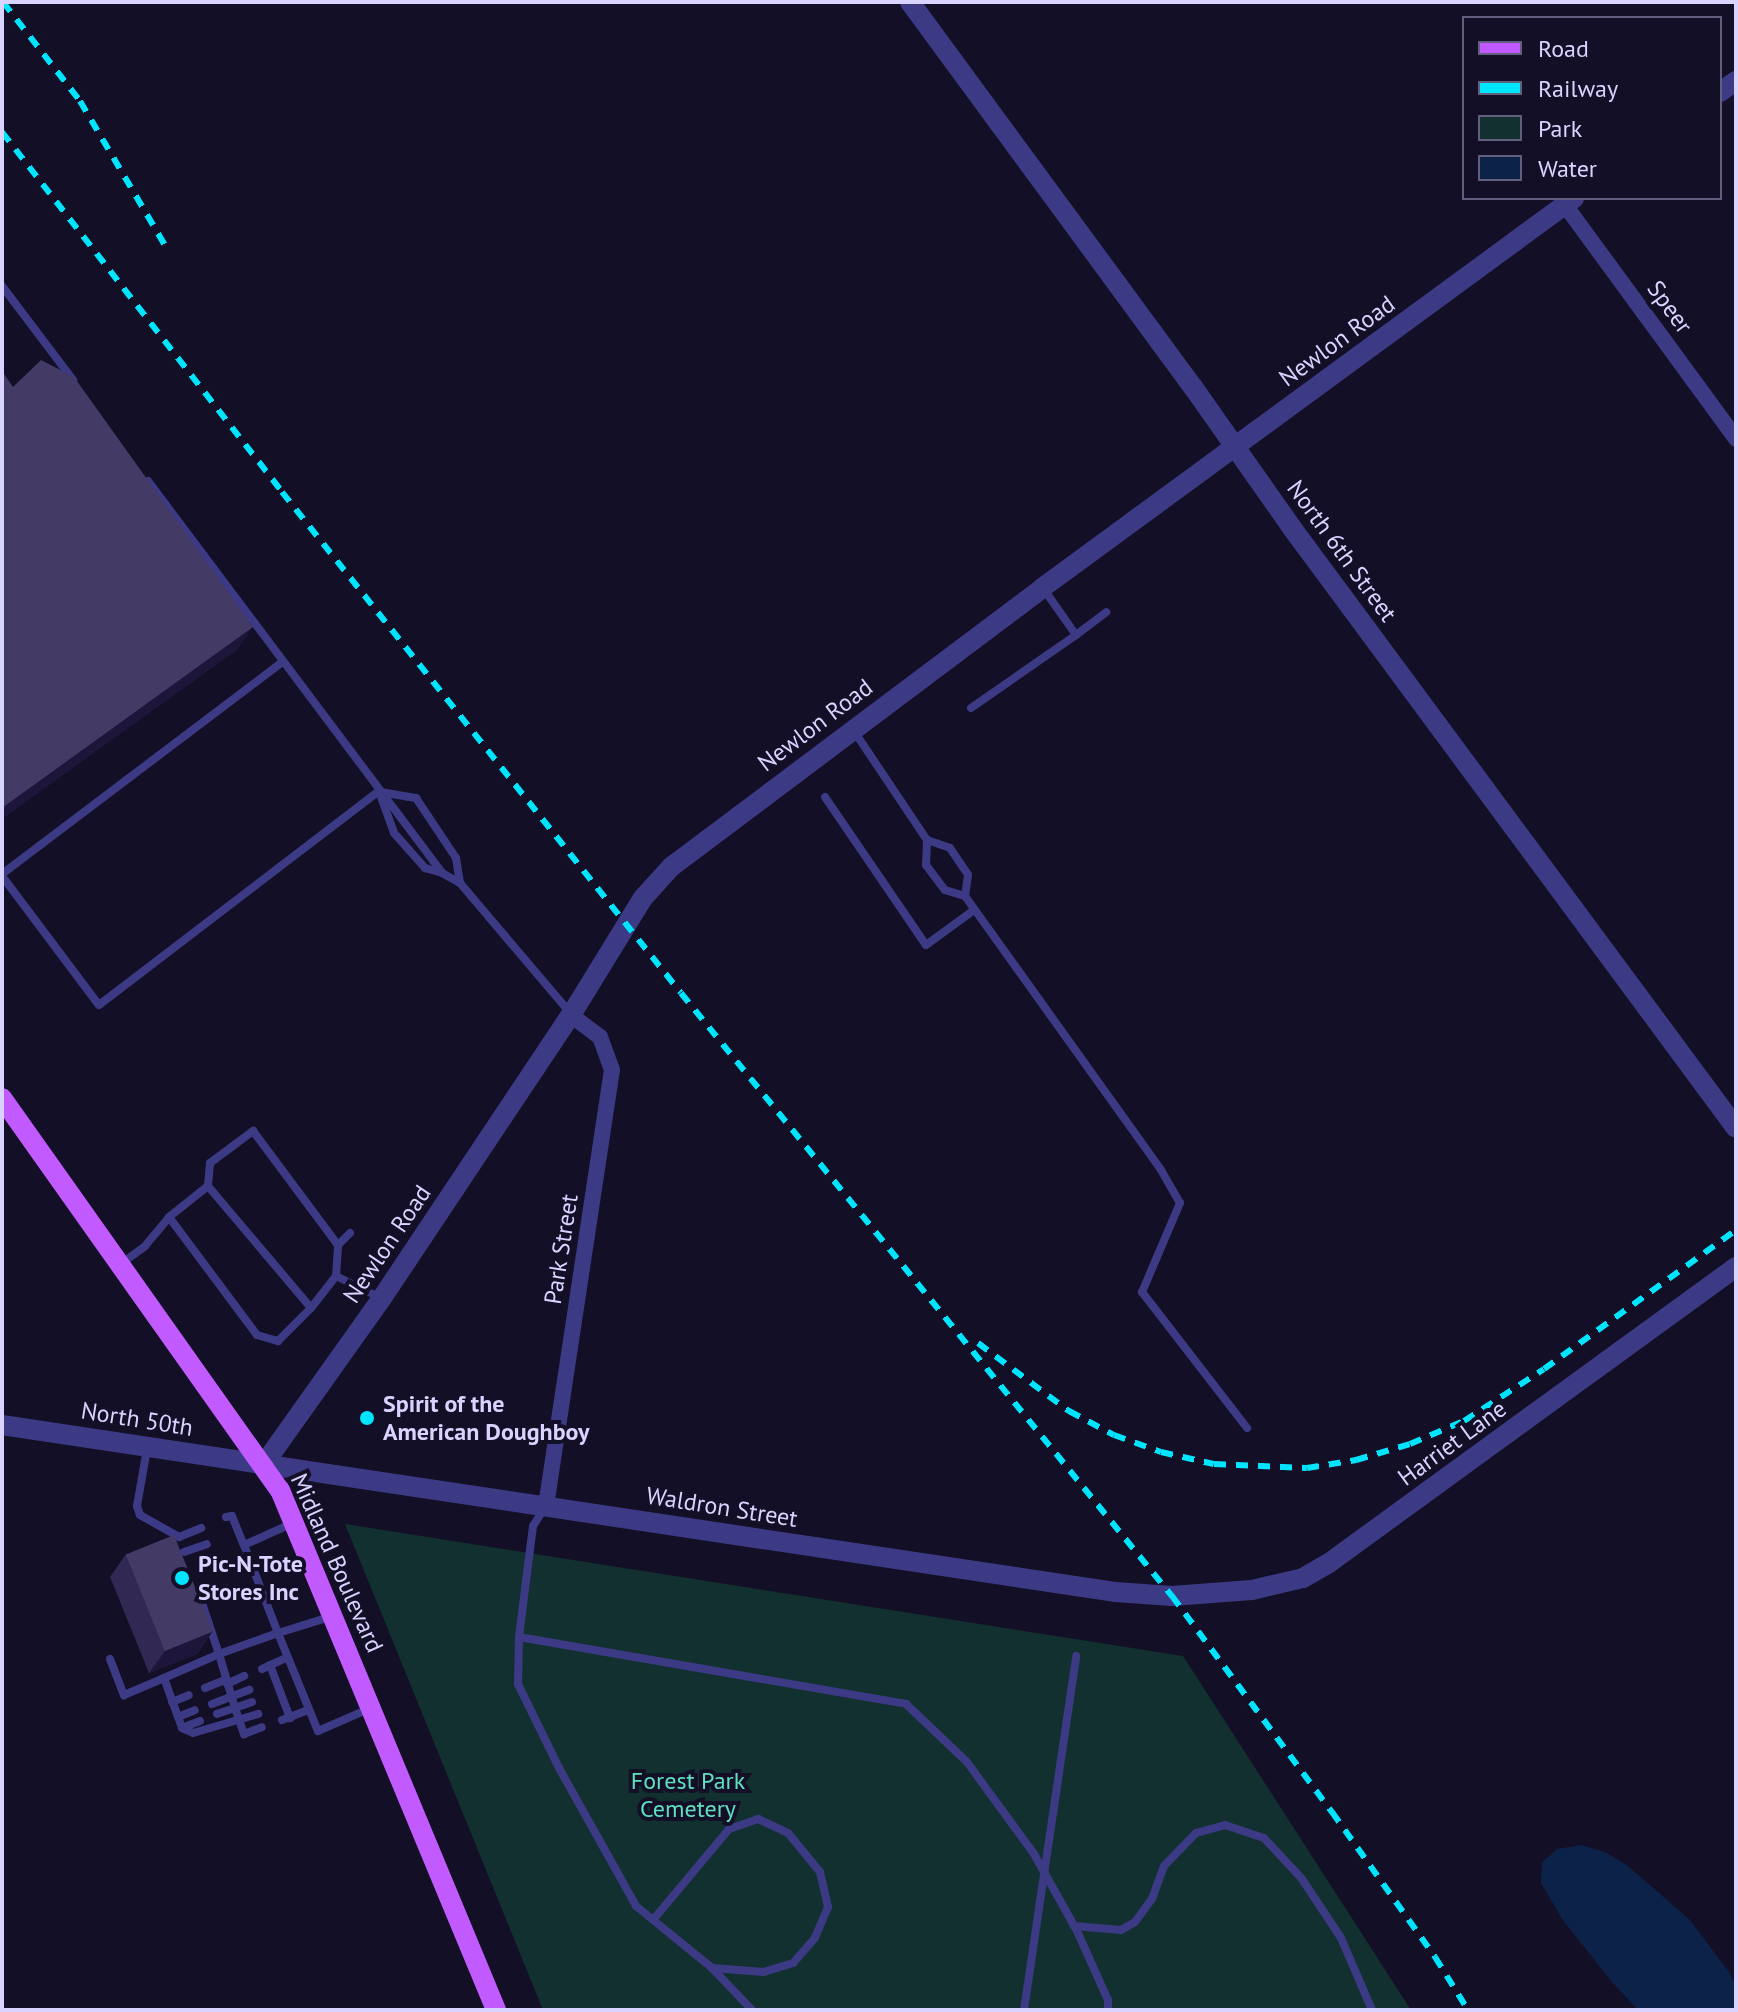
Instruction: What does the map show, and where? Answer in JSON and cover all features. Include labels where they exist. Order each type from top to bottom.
[{"type":"main road","name":"Midland Boulevard","points":[[2,1098],[264,1464],[294,1522],[496,2010]]},
{"type":"street","name":"North 6th Street","points":[[910,2],[1736,1128]]},
{"type":"street","name":"Newlon Road","points":[[264,1464],[382,1298],[571,1015],[634,911],[671,867],[1042,588],[1569,201]]},
{"type":"street","name":"Speer","points":[[1569,201],[1736,439]]},
{"type":"street","name":"Park Street","points":[[546,1506],[612,1070],[600,1037],[571,1015]]},
{"type":"street","name":"Harriet Lane","points":[[1172,1596],[1265,1588],[1316,1571],[1736,1267]]},
{"type":"street","name":"North 50th","points":[[2,1425],[264,1464]]},
{"type":"street","name":"Waldron Street","points":[[264,1464],[1032,1581],[1172,1596]]},
{"type":"lane","points":[[2,286],[76,385]]},
{"type":"lane","points":[[142,473],[442,873]]},
{"type":"lane","points":[[1042,588],[1076,635]]},
{"type":"lane","points":[[971,708],[1106,612]]},
{"type":"lane","points":[[282,662],[2,875],[99,1005],[380,792],[416,798],[456,858],[460,883]]},
{"type":"lane","points":[[853,729],[927,840],[926,865],[945,890],[965,896],[1161,1170],[1180,1203],[1142,1292],[1247,1428]]},
{"type":"lane","points":[[380,792],[394,833],[425,868],[460,883],[571,1015]]},
{"type":"lane","points":[[825,797],[926,945],[974,910]]},
{"type":"lane","points":[[927,840],[950,848],[959,861],[968,875],[965,896]]},
{"type":"lane","points":[[169,1217],[257,1335],[278,1341],[311,1308],[336,1276],[338,1245],[253,1131],[210,1163],[208,1186],[311,1308]]},
{"type":"lane","points":[[122,1263],[145,1246],[169,1217],[208,1186]]},
{"type":"lane","points":[[338,1245],[350,1233]]},
{"type":"lane","points":[[336,1276],[382,1298]]},
{"type":"lane","points":[[148,1447],[137,1506],[140,1515],[179,1537],[185,1556],[207,1544]]},
{"type":"lane","points":[[546,1506],[533,1526],[519,1637],[518,1684],[559,1768],[636,1906],[712,1968],[752,2010]]},
{"type":"lane","points":[[226,1517],[232,1516],[236,1533],[244,1545],[245,1556],[318,1731],[371,1708]]},
{"type":"lane","points":[[244,1545],[294,1522]]},
{"type":"lane","points":[[179,1537],[201,1528]]},
{"type":"lane","points":[[226,1588],[199,1596],[244,1734],[262,1727]]},
{"type":"lane","points":[[110,1659],[124,1695],[219,1654],[333,1616]]},
{"type":"lane","points":[[519,1637],[906,1704],[967,1762],[1034,1854],[1044,1878],[1074,1926],[1108,2000],[1108,2010]]},
{"type":"lane","points":[[1024,2010],[1076,1656]]},
{"type":"lane","points":[[286,1658],[266,1667],[286,1719],[308,1710]]},
{"type":"lane","points":[[205,1688],[244,1676]]},
{"type":"lane","points":[[164,1678],[182,1728],[193,1733],[258,1714]]},
{"type":"lane","points":[[212,1704],[249,1690]]},
{"type":"lane","points":[[172,1702],[189,1695]]},
{"type":"lane","points":[[217,1714],[252,1702]]},
{"type":"lane","points":[[178,1717],[195,1710]]},
{"type":"lane","points":[[182,1728],[200,1721]]},
{"type":"lane","points":[[653,1920],[729,1829],[758,1819],[788,1833],[820,1872],[828,1907],[815,1938],[793,1963],[763,1972],[712,1968]]},
{"type":"lane","points":[[1074,1926],[1121,1930],[1135,1922],[1152,1899],[1164,1866],[1196,1833],[1225,1825],[1264,1838],[1302,1879],[1341,1938],[1372,2010]]},
{"type":"green space","name":"Forest Park Cemetery","points":[[345,1524],[1183,1656],[1411,2010],[543,2010]]},
{"type":"water","points":[[1581,1845],[1605,1852],[1627,1865],[1690,1920],[1729,1972],[1736,1987],[1736,2010],[1638,2010],[1562,1919],[1541,1883],[1542,1862],[1557,1849]]},
{"type":"building","points":[[41,360],[74,377],[253,627],[2,808],[2,371],[13,387]]},
{"type":"building","points":[[174,1535],[213,1631],[165,1651],[126,1554]]},
{"type":"railway","points":[[3,2],[80,101],[166,247]]},
{"type":"railway","points":[[2,132],[282,492],[681,993],[1172,1596],[1332,1812],[1435,1957],[1468,2010]]},
{"type":"railway","points":[[978,1343],[1069,1411],[1114,1435],[1161,1452],[1214,1464],[1307,1468],[1356,1460],[1410,1444],[1464,1421],[1544,1369],[1736,1230]]},
{"type":"place","name":"Spirit of the American Doughboy","points":[[367,1418]]},
{"type":"place","name":"Pic-N-Tote Stores Inc","points":[[182,1578]]}]
